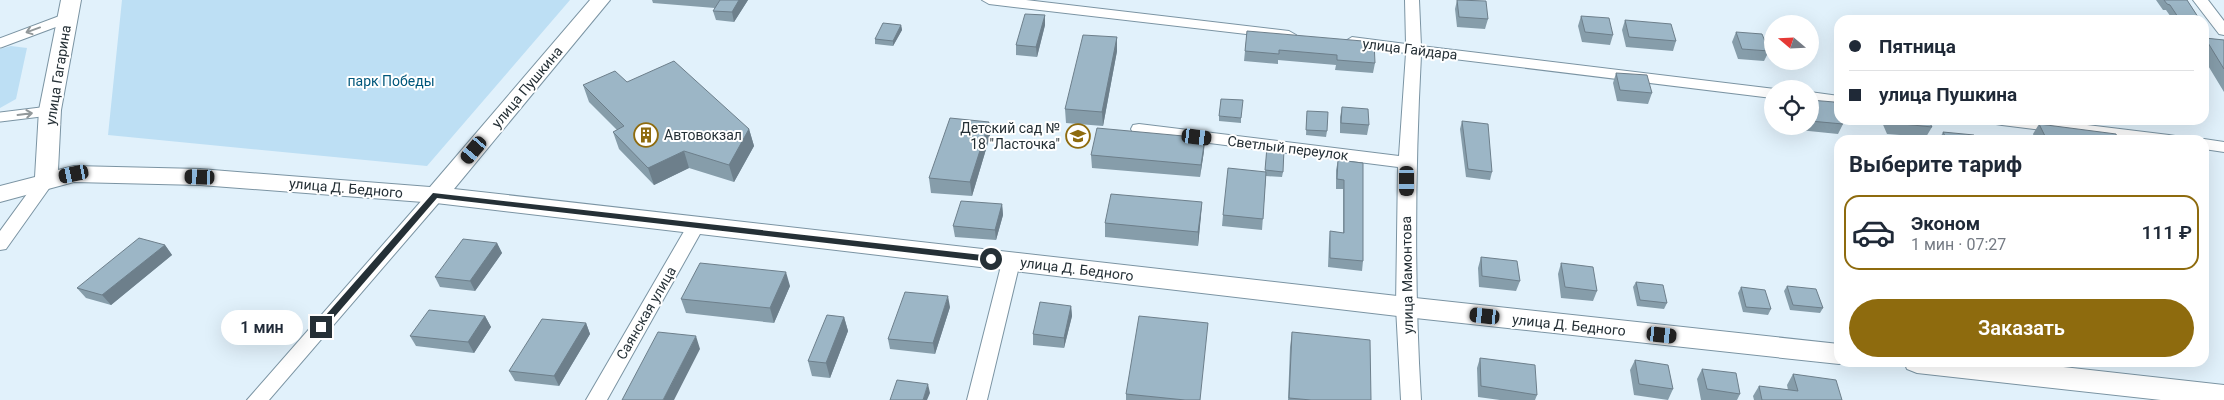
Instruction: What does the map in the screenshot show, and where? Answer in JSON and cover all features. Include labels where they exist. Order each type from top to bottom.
[{"type":"street","name":"улица Пушкина","points":[[257,400],[436,195],[600,0]]},
{"type":"street","points":[[989,0],[1305,37]]},
{"type":"street","name":"улица Мамонтова","points":[[1411,400],[1406,307],[1407,163],[1414,50],[1412,0]]},
{"type":"street","points":[[2200,0],[2224,31]]},
{"type":"street","name":"улица Гагарина","points":[[46,180],[50,110],[69,9]]},
{"type":"street","name":"улица Гайдара","points":[[1335,40],[1764,92]]},
{"type":"street","points":[[1819,98],[1834,99]]},
{"type":"street","points":[[2044,125],[2127,135]]},
{"type":"street","name":"Светлый переулок","points":[[1139,130],[1407,163]]},
{"type":"street","points":[[2209,144],[2224,146]]},
{"type":"street","name":"улица Д. Бедного","points":[[0,194],[46,180],[74,174],[200,177],[436,195],[1406,307],[1834,353]]},
{"type":"street","points":[[0,244],[46,180]]},
{"type":"street","name":"Саянская улица","points":[[596,400],[696,225]]},
{"type":"street","points":[[977,400],[1011,262]]},
{"type":"street","points":[[1962,367],[2224,396]]},
{"type":"lane","points":[[0,43],[69,9]]},
{"type":"lane","points":[[0,117],[50,110]]},
{"type":"green space","name":"парк Победы","points":[[122,0],[570,0],[427,166],[108,135]]},
{"type":"green space","points":[[11,46],[27,48],[16,99],[0,108],[0,49]]},
{"type":"building","points":[[720,0],[739,0],[732,12],[713,11]]},
{"type":"building","points":[[1457,0],[1486,1],[1488,19],[1459,17]]},
{"type":"building","points":[[2164,0],[2187,0],[2197,15],[2177,15],[2170,5]]},
{"type":"building","points":[[1025,14],[1045,15],[1036,47],[1016,45]]},
{"type":"building","points":[[1581,16],[1609,18],[1613,35],[1585,32]]},
{"type":"building","points":[[1625,20],[1671,24],[1676,41],[1629,37]]},
{"type":"building","points":[[883,23],[901,25],[893,41],[875,39]]},
{"type":"building","points":[[1247,31],[1374,42],[1375,63],[1337,60],[1337,55],[1279,50],[1279,54],[1245,51]]},
{"type":"building","points":[[1736,32],[1762,34],[1764,51],[1742,49]]},
{"type":"building","points":[[1083,35],[1117,37],[1102,112],[1065,109]]},
{"type":"building","points":[[2209,38],[2224,40],[2224,69],[2209,45]]},
{"type":"building","points":[[674,61],[749,129],[729,165],[684,151],[648,168],[613,132],[624,126],[583,85],[615,71],[627,82]]},
{"type":"building","points":[[1616,73],[1647,75],[1652,93],[1620,90]]},
{"type":"building","points":[[1221,99],[1243,100],[1241,118],[1219,116]]},
{"type":"building","points":[[1819,101],[1834,102],[1834,123],[1819,122]]},
{"type":"building","points":[[1342,107],[1368,109],[1369,125],[1341,123]]},
{"type":"building","points":[[1307,111],[1328,112],[1327,131],[1306,130]]},
{"type":"building","points":[[950,118],[989,122],[970,182],[929,178]]},
{"type":"building","points":[[1462,121],[1488,124],[1492,172],[1468,169]]},
{"type":"building","points":[[1912,125],[1931,125],[1932,127]]},
{"type":"building","points":[[2040,125],[2116,135],[2044,135]]},
{"type":"building","points":[[1097,128],[1205,138],[1201,165],[1091,155]]},
{"type":"building","points":[[1943,132],[1974,135],[1944,135]]},
{"type":"building","points":[[1267,147],[1284,149],[1283,172],[1265,170]]},
{"type":"building","points":[[1338,160],[1363,163],[1363,261],[1330,258],[1330,231],[1344,233],[1344,180],[1337,179]]},
{"type":"building","points":[[1228,168],[1266,172],[1263,219],[1223,215]]},
{"type":"building","points":[[1111,194],[1202,202],[1198,232],[1105,223]]},
{"type":"building","points":[[961,201],[1002,204],[995,230],[953,226]]},
{"type":"building","points":[[139,238],[165,245],[102,295],[77,288]]},
{"type":"building","points":[[463,239],[497,243],[470,281],[435,277]]},
{"type":"building","points":[[1481,257],[1517,261],[1520,281],[1482,276]]},
{"type":"building","points":[[700,263],[786,272],[770,308],[681,299]]},
{"type":"building","points":[[1561,263],[1593,267],[1597,291],[1565,287]]},
{"type":"building","points":[[1636,282],[1663,285],[1667,303],[1640,300]]},
{"type":"building","points":[[1787,286],[1816,289],[1823,308],[1793,305]]},
{"type":"building","points":[[1741,287],[1765,290],[1771,309],[1746,307]]},
{"type":"building","points":[[905,292],[948,296],[933,343],[888,339]]},
{"type":"building","points":[[1040,302],[1071,306],[1064,338],[1033,334]]},
{"type":"building","points":[[429,310],[485,316],[468,342],[410,336]]},
{"type":"building","points":[[827,315],[844,317],[826,363],[808,361]]},
{"type":"building","points":[[1139,316],[1208,323],[1200,400],[1126,394]]},
{"type":"building","points":[[542,319],[586,323],[554,376],[509,371]]},
{"type":"building","points":[[658,332],[696,336],[663,400],[622,400]]},
{"type":"building","points":[[1292,332],[1370,340],[1371,400],[1289,398]]},
{"type":"building","points":[[1480,358],[1535,365],[1537,395],[1481,386]]},
{"type":"building","points":[[1635,360],[1668,365],[1673,389],[1639,384]]},
{"type":"building","points":[[1702,369],[1736,373],[1740,394],[1707,389]]},
{"type":"building","points":[[1793,374],[1836,380],[1842,400],[1762,400],[1759,386],[1798,391]]},
{"type":"building","points":[[897,380],[928,384],[923,400],[890,400]]},
{"type":"place","name":"Автовокзал","points":[[646,135]]},
{"type":"place","name":"Детский сад № 18 \"Ласточка\"","points":[[1078,136]]},
{"type":"route","points":[[321,327],[436,195],[991,259]]}]
